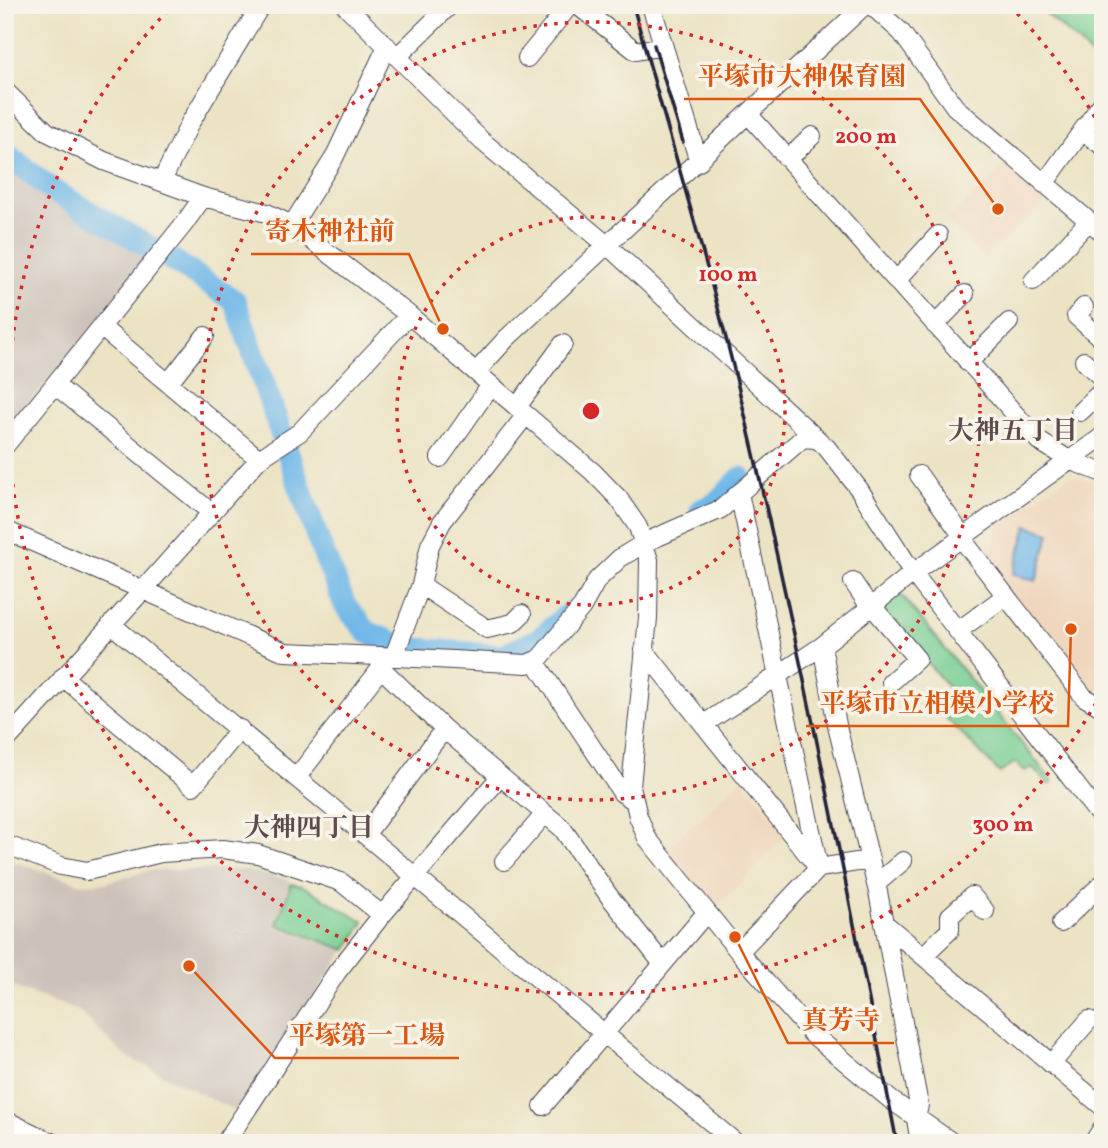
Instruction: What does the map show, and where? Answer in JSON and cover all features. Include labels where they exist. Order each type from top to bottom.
[{"type":"street","points":[[162,181],[190,123],[261,5]]},
{"type":"street","points":[[345,5],[482,141],[607,245],[841,465],[913,573],[1103,820]]},
{"type":"street","points":[[292,225],[334,158],[392,51],[450,5]]},
{"type":"street","points":[[527,58],[570,5]]},
{"type":"street","points":[[577,5],[636,51],[663,46]]},
{"type":"street","points":[[651,5],[699,162]]},
{"type":"street","points":[[476,372],[607,245],[865,5]]},
{"type":"street","points":[[871,5],[901,32],[955,107],[1095,227],[1041,277]]},
{"type":"street","points":[[5,91],[47,132],[104,161],[203,197],[267,214],[292,225],[409,315],[522,411],[619,499],[646,542],[650,586],[632,759],[633,800],[647,838],[706,913],[811,1033],[916,1119],[953,1143]]},
{"type":"street","points":[[1044,184],[1103,102]]},
{"type":"street","points":[[749,115],[1039,441],[1069,460],[1103,473]]},
{"type":"street","points":[[1083,132],[1103,146]]},
{"type":"street","points":[[788,159],[812,136]]},
{"type":"street","points":[[5,446],[203,197]]},
{"type":"street","points":[[896,281],[938,235]]},
{"type":"street","points":[[935,325],[965,294]]},
{"type":"street","points":[[1084,307],[1076,316],[1103,340]]},
{"type":"street","points":[[5,742],[259,458],[300,432],[409,315]]},
{"type":"street","points":[[968,362],[1009,322]]},
{"type":"street","points":[[101,327],[259,458]]},
{"type":"street","points":[[169,382],[205,336]]},
{"type":"street","points":[[297,777],[385,660],[421,585],[430,545],[442,522],[556,363],[563,344]]},
{"type":"street","points":[[1080,412],[1098,374]]},
{"type":"street","points":[[55,385],[212,513]]},
{"type":"street","points":[[440,458],[491,385]]},
{"type":"street","points":[[704,724],[822,646],[913,573],[1103,436]]},
{"type":"street","points":[[5,530],[285,652],[385,660],[527,664],[535,661],[582,607],[597,580],[620,558],[646,542],[721,509],[803,438],[815,439]]},
{"type":"street","points":[[921,484],[1004,597],[1084,698],[1103,708]]},
{"type":"street","points":[[739,493],[780,674],[819,868]]},
{"type":"street","points":[[853,582],[917,659],[891,682]]},
{"type":"street","points":[[421,585],[461,615],[487,629],[519,623]]},
{"type":"street","points":[[958,631],[1004,597]]},
{"type":"street","points":[[111,624],[736,1143]]},
{"type":"street","points":[[822,646],[838,730],[884,923],[919,1105],[916,1119],[920,1143]]},
{"type":"street","points":[[645,650],[819,868]]},
{"type":"street","points":[[385,660],[444,729],[562,828],[609,896],[663,964]]},
{"type":"street","points":[[535,661],[622,793],[633,800]]},
{"type":"street","points":[[63,677],[193,786],[240,729]]},
{"type":"street","points":[[366,834],[444,729]]},
{"type":"street","points":[[225,1143],[316,1002],[383,915],[500,777]]},
{"type":"street","points":[[508,851],[545,814]]},
{"type":"street","points":[[5,844],[61,866],[87,871],[161,853],[223,849],[258,854],[341,882],[383,915]]},
{"type":"street","points":[[739,952],[819,868],[870,860]]},
{"type":"street","points":[[876,884],[904,861]]},
{"type":"street","points":[[1061,923],[1103,883]]},
{"type":"street","points":[[923,956],[950,930],[950,916],[972,896],[985,911]]},
{"type":"street","points":[[543,1106],[706,913]]},
{"type":"street","points":[[884,923],[1103,1107]]},
{"type":"street","points":[[1051,1064],[1089,1020]]},
{"type":"street","points":[[5,1120],[52,1143]]},
{"type":"street","points":[[1093,1143],[1103,1127]]},
{"type":"shaded area","points":[[5,155],[53,192],[155,251],[5,433]]},
{"type":"shaded area","points":[[1008,163],[1048,198],[984,257],[947,220]]},
{"type":"shaded area","points":[[1075,476],[1103,485],[1103,700],[1090,693],[988,564],[999,526],[1066,478]]},
{"type":"shaded area","points":[[742,779],[788,834],[713,911],[664,851]]},
{"type":"shaded area","points":[[5,859],[82,884],[104,883],[152,870],[245,870],[290,880],[275,927],[344,951],[237,1112],[124,1055],[79,1011],[8,985],[5,989]]},
{"type":"green space","points":[[1037,5],[1103,5],[1103,66]]},
{"type":"green space","points":[[899,592],[1053,782],[1049,785],[1032,767],[1024,771],[1015,762],[1000,773],[945,717],[948,694],[952,691],[884,613],[888,599]]},
{"type":"green space","points":[[291,884],[303,886],[364,922],[346,950],[277,925]]},
{"type":"water","points":[[1027,526],[1050,533],[1036,581],[1013,574]]},
{"type":"waterway","points":[[5,153],[55,192],[177,263],[235,301],[320,545],[345,605],[367,632],[406,648],[503,656],[539,639],[572,611]]},
{"type":"waterway","points":[[701,510],[715,504],[741,478]]},
{"type":"railway","points":[[633,5],[714,294],[761,484],[822,765],[897,1143]]},
{"type":"railway","points":[[654,45],[683,142]]},
{"type":"place","name":"平塚市大神保育園","points":[[998,209]]},
{"type":"place","name":"寄木神社前","points":[[443,329]]},
{"type":"place","name":"平塚市立相模小学校","points":[[1071,629]]},
{"type":"place","name":"真芳寺","points":[[735,937]]},
{"type":"place","name":"平塚第一工場","points":[[189,966]]},
{"type":"district","name":"大神五丁目","points":[[1013,432]]},
{"type":"district","name":"大神四丁目","points":[[309,829]]}]
